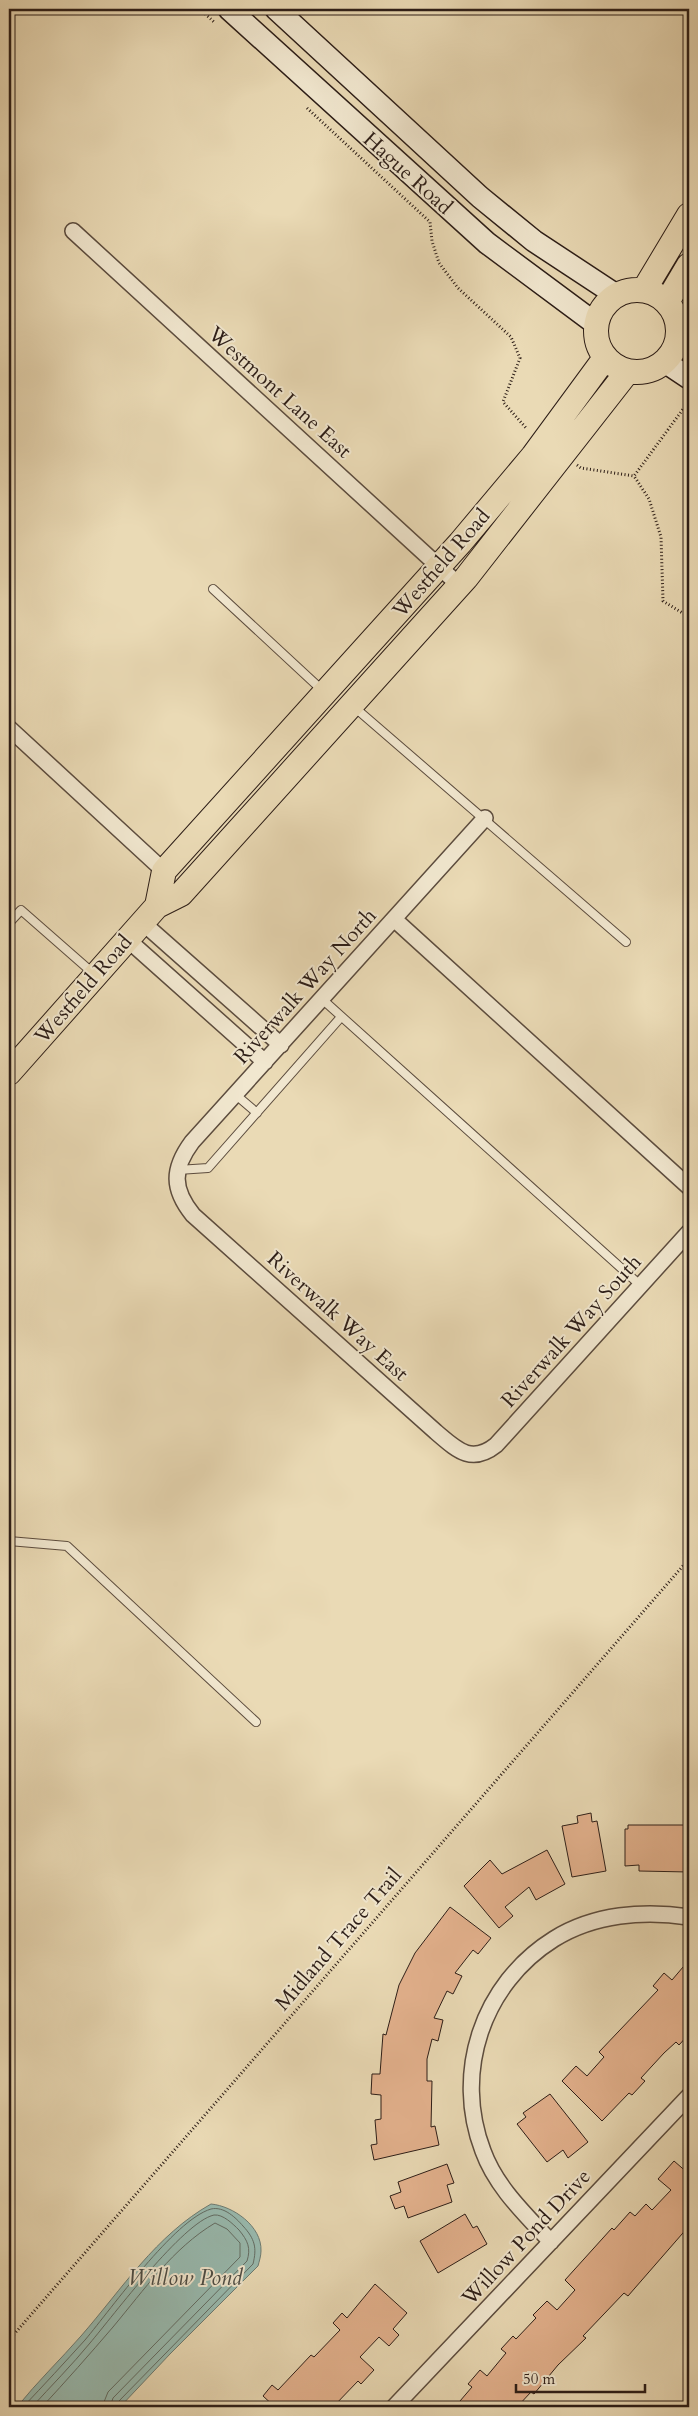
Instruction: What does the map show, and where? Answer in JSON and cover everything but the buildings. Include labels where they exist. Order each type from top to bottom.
[{"type":"main road","name":"Hague Road","points":[[229,9],[486,243],[596,324]]},
{"type":"main road","name":"Hague Road","points":[[276,9],[480,197],[534,241],[616,295]]},
{"type":"main road","points":[[644,290],[689,215]]},
{"type":"main road","points":[[667,302],[689,265]]},
{"type":"main road","points":[[630,290],[644,290],[660,296],[672,307],[684,342],[664,362],[650,370],[628,371],[618,368],[605,358],[596,336],[596,324],[603,308],[616,295],[630,290]]},
{"type":"main road","name":"Westfield Road","points":[[164,871],[439,566],[533,456],[605,358]]},
{"type":"main road","points":[[664,362],[689,378]]},
{"type":"main road","name":"Westfield Road","points":[[9,1073],[150,914],[181,894],[459,586],[628,371]]},
{"type":"main road","points":[[150,914],[164,871]]},
{"type":"street","name":"Westmont Lane East","points":[[73,231],[459,586]]},
{"type":"street","points":[[9,728],[164,871]]},
{"type":"street","name":"Riverwalk Way North","points":[[178,1192],[178,1170],[192,1142],[485,818]]},
{"type":"street","points":[[150,914],[281,1045]]},
{"type":"street","points":[[394,919],[689,1187]]},
{"type":"street","points":[[127,939],[265,1062]]},
{"type":"street","name":"Riverwalk Way East","points":[[178,1192],[194,1214],[436,1432],[458,1450],[470,1455],[481,1454]]},
{"type":"street","name":"Riverwalk Way South","points":[[481,1454],[488,1451],[507,1433],[689,1232]]},
{"type":"street","points":[[550,2242],[512,2200],[497,2180],[483,2153],[475,2128],[471,2096],[472,2064],[479,2032],[492,2003],[510,1978],[530,1957],[554,1939],[580,1926],[606,1918],[629,1914],[665,1914],[689,1918]]},
{"type":"street","name":"Willow Pond Drive","points":[[394,2407],[689,2096]]},
{"type":"lane","points":[[213,589],[325,692]]},
{"type":"lane","points":[[352,704],[626,942]]},
{"type":"lane","points":[[9,923],[21,910],[95,975]]},
{"type":"lane","points":[[322,999],[640,1285]]},
{"type":"lane","points":[[178,1170],[208,1168],[341,1017]]},
{"type":"lane","points":[[236,1095],[257,1113]]},
{"type":"lane","points":[[9,1541],[66,1546],[256,1722]]},
{"type":"path","points":[[200,9],[221,29]]},
{"type":"path","points":[[301,102],[430,222],[432,241],[439,263],[458,288],[510,337],[520,358],[503,402],[527,430]]},
{"type":"path","points":[[634,476],[689,401]]},
{"type":"path","points":[[570,460],[581,468],[634,476],[649,499],[661,537],[663,601],[689,617]]},
{"type":"path","name":"Midland Trace Trail","points":[[9,2340],[689,1559]]},
{"type":"water","name":"Willow Pond","points":[[211,2204],[237,2213],[257,2233],[261,2253],[258,2266],[120,2407],[17,2407],[157,2247],[173,2231]]}]
